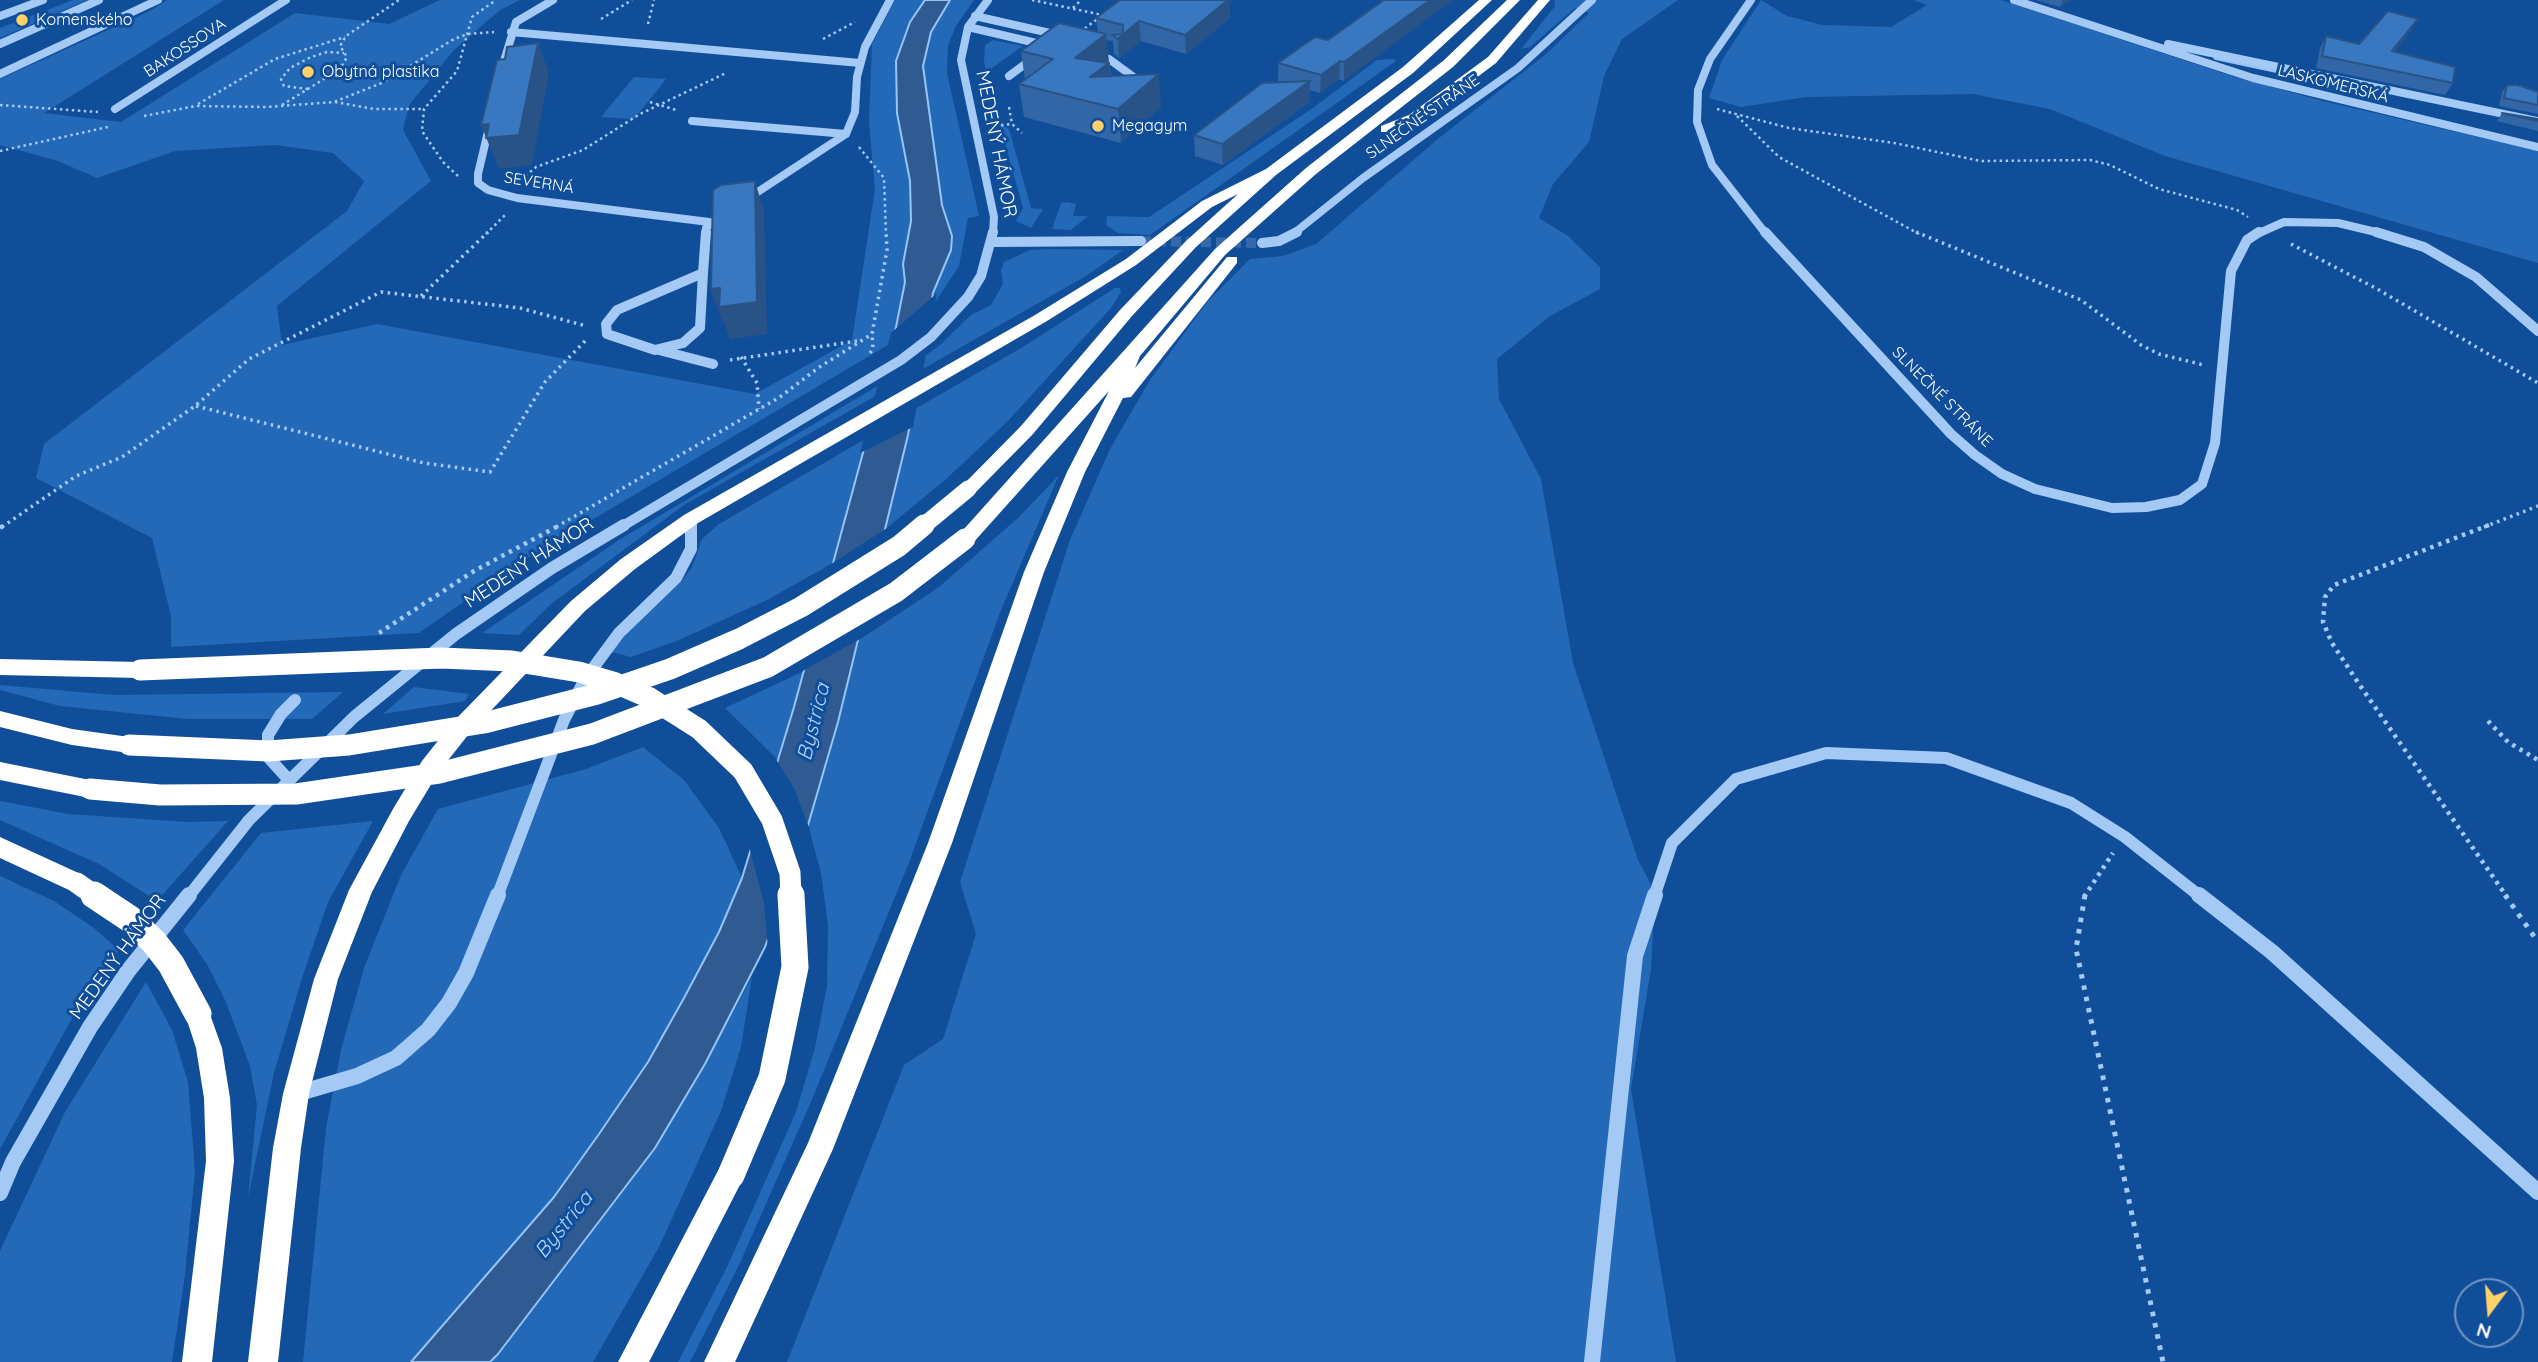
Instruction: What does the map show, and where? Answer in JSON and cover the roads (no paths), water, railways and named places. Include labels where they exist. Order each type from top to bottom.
[{"type":"highway","points":[[0,719],[72,737],[129,745],[246,751],[349,745],[484,723],[597,694],[670,669],[801,607],[899,546],[968,489],[1027,430],[1126,313],[1191,244],[1271,172],[1408,70],[1486,0]]},
{"type":"highway","points":[[1107,416],[1175,327],[1237,255],[1298,199],[1386,129],[1514,0]]},
{"type":"highway","points":[[1386,129],[1414,118],[1492,60],[1544,0]]},
{"type":"highway","points":[[0,771],[90,789],[160,795],[296,794],[439,773],[592,734],[768,667],[896,592],[965,539],[1132,355],[1199,274],[1238,235],[1311,172],[1448,64]]},
{"type":"highway","points":[[262,1362],[296,1094],[326,979],[361,890],[430,767],[468,720],[559,625],[628,564],[691,519],[923,387],[1131,262],[1207,204],[1271,172]]},
{"type":"highway","points":[[719,1362],[819,1149],[936,855],[1039,561],[1076,472],[1107,416],[1132,355]]},
{"type":"highway","points":[[0,667],[140,670],[441,658],[512,662],[579,672],[613,682],[650,698],[699,729],[743,771],[772,820],[790,873],[795,967],[772,1079],[731,1175],[633,1362]]},
{"type":"highway","points":[[0,847],[77,883],[130,919],[154,942],[171,964],[198,1014],[209,1048],[217,1098],[220,1161],[197,1362]]},
{"type":"street","points":[[0,16],[43,0]]},
{"type":"street","points":[[0,44],[99,0]]},
{"type":"street","points":[[0,74],[158,0]]},
{"type":"street","name":"BAKOSSOVA","points":[[115,109],[286,0]]},
{"type":"street","points":[[503,66],[511,32],[523,16],[553,0]]},
{"type":"street","points":[[743,201],[846,134],[856,112],[860,63],[872,29],[890,0]]},
{"type":"street","name":"MEDENÝ HÁMOR","points":[[0,1193],[13,1162],[70,1062],[128,971],[249,820],[288,779],[363,709],[456,634],[504,600],[594,542],[877,375],[931,337],[968,298],[981,276],[992,242],[994,217],[961,60],[968,27],[988,0]]},
{"type":"street","name":"SLNEČNÉ STRÁNE","points":[[1262,243],[1279,241],[1302,229],[1363,178],[1518,68],[1592,0]]},
{"type":"street","name":"SLNEČNÉ STRÁNE","points":[[1751,0],[1710,59],[1698,90],[1697,122],[1712,165],[1727,187],[1951,434],[1975,456],[2002,474],[2070,500],[2112,508],[2146,508],[2180,500],[2202,484],[2210,467],[2231,271],[2247,240],[2265,228],[2284,222],[2338,223],[2385,233],[2424,247],[2476,277],[2538,331]]},
{"type":"street","name":"LASKOMERSKÁ","points":[[2014,0],[2284,87],[2538,147]]},
{"type":"street","points":[[975,16],[1072,38]]},
{"type":"street","points":[[968,27],[1062,49]]},
{"type":"street","points":[[511,32],[860,63]]},
{"type":"street","name":"LASKOMERSKÁ","points":[[2125,37],[2291,68],[2538,121]]},
{"type":"street","points":[[1009,76],[1050,46]]},
{"type":"street","points":[[1086,54],[1109,59],[1148,88]]},
{"type":"street","name":"SEVERNÁ","points":[[492,114],[478,183],[522,199],[709,222]]},
{"type":"street","points":[[692,121],[846,134]]},
{"type":"street","points":[[656,350],[683,343],[700,328],[709,222],[732,208]]},
{"type":"street","points":[[992,242],[1141,241]]},
{"type":"street","points":[[704,273],[617,310],[602,332],[656,350],[713,364]]},
{"type":"street","points":[[296,1094],[357,1076],[396,1058],[428,1030],[449,1003],[466,973],[516,851],[564,720],[585,679],[619,633],[676,578],[686,563],[691,549],[691,519]]},
{"type":"street","points":[[288,779],[268,757],[268,734],[281,714],[295,700]]},
{"type":"street","points":[[1592,1362],[1635,956],[1672,843],[1736,779],[1826,753],[1946,758],[2071,803],[2125,837],[2272,953],[2538,1192]]},
{"type":"water","name":"Bystrica","points":[[925,0],[950,0],[931,32],[923,66],[942,205],[952,236],[951,250],[933,293],[908,435],[838,722],[808,825],[765,947],[705,1064],[655,1148],[498,1354],[490,1362],[411,1362],[554,1197],[599,1134],[648,1062],[684,998],[719,932],[742,878],[794,707],[893,342],[905,282],[903,264],[911,221],[910,181],[897,113],[896,61],[910,22]]},
{"type":"waterway","points":[[2216,57],[2277,70]]},
{"type":"tunnel","points":[[1141,241],[1262,243]]},
{"type":"place","name":"Komenského","points":[[22,20]]},
{"type":"place","name":"Obytná plastika","points":[[308,72]]},
{"type":"place","name":"Megagym","points":[[1098,126]]}]
